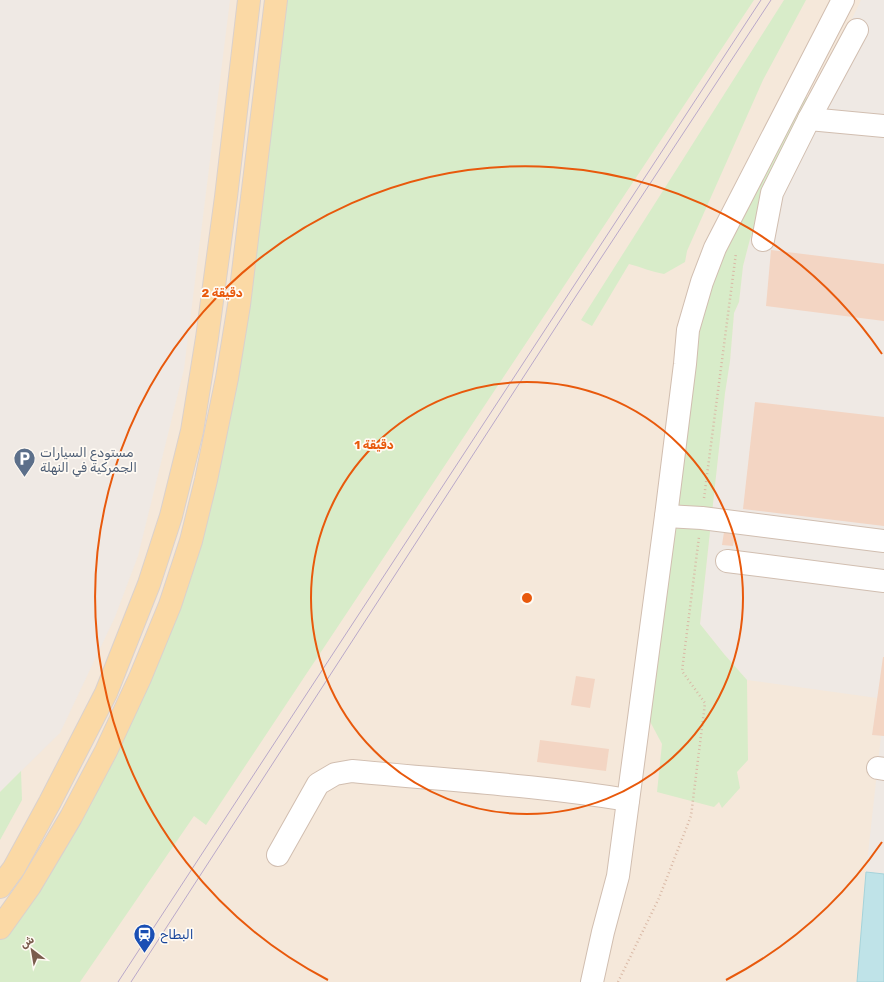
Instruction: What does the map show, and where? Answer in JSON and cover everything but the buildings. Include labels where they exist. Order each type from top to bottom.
[{"type":"main road","points":[[0,887],[14,868],[106,693],[149,584],[171,516],[192,431],[207,338],[226,197],[249,0]]},
{"type":"main road","points":[[0,928],[30,886],[71,817],[106,750],[140,678],[167,613],[190,541],[206,480],[222,402],[239,304],[276,0]]},
{"type":"lane","points":[[592,982],[603,932],[618,876],[666,516],[688,330],[702,282],[715,248],[843,0]]},
{"type":"lane","points":[[763,240],[772,193],[809,119],[857,30]]},
{"type":"lane","points":[[809,119],[884,126]]},
{"type":"lane","points":[[666,516],[702,518],[884,541]]},
{"type":"lane","points":[[727,561],[884,581]]},
{"type":"lane","points":[[278,855],[318,784],[335,774],[352,771],[525,786],[587,793],[628,800]]},
{"type":"path","points":[[618,982],[659,898],[690,816],[705,703],[682,671],[736,250]]},
{"type":"shaded area","points":[[0,0],[884,0],[884,874],[866,873],[857,982],[0,982]]},
{"type":"shaded area","points":[[0,0],[230,0],[184,369],[138,556],[115,617],[60,733],[0,792]]},
{"type":"shaded area","points":[[861,0],[884,0],[884,874],[866,872],[881,736],[872,735],[877,698],[747,680],[700,624],[725,393],[730,361],[734,313],[739,302],[743,266],[750,239],[768,193]]},
{"type":"green space","points":[[282,0],[754,0],[206,825],[194,816],[80,982],[0,982],[0,938],[180,603]]},
{"type":"green space","points":[[784,0],[806,0],[763,80],[687,251],[685,262],[664,274],[629,264],[592,326],[581,320]]},
{"type":"green space","points":[[801,95],[813,100],[768,193],[750,239],[743,266],[739,302],[734,313],[730,361],[725,393],[700,624],[747,680],[748,760],[737,772],[740,788],[722,808],[719,802],[714,807],[657,792],[662,744],[645,712],[692,316]]},
{"type":"green space","points":[[21,771],[22,800],[0,840],[0,792]]},
{"type":"water","points":[[866,872],[884,874],[884,982],[857,982]]},
{"type":"tram line","points":[[118,982],[761,0]]},
{"type":"tram line","points":[[131,982],[576,296],[771,0]]},
{"type":"place","name":"مستودع السيارات الجمركية في النهلة","points":[[25,478]]},
{"type":"place","name":"البطاح","points":[[144,954]]}]
